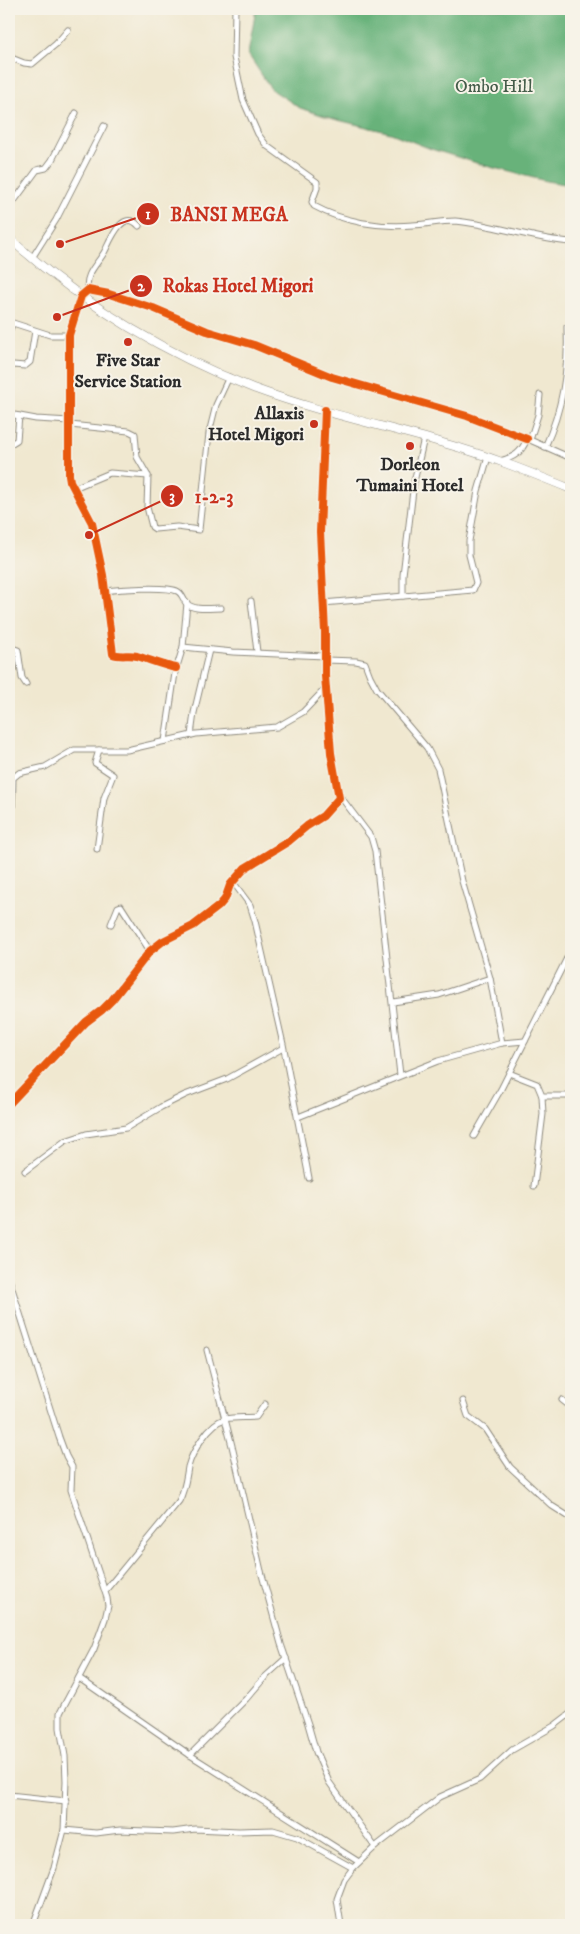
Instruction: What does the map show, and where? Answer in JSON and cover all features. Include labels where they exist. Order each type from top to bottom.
[{"type":"highway","points":[[9,238],[81,296],[150,340],[229,377],[274,395],[488,457],[571,489]]},
{"type":"street","points":[[235,9],[234,57],[246,108],[258,134],[267,146],[317,182],[312,202],[314,206],[345,219],[370,224],[412,226],[456,222],[545,240],[571,242]]},
{"type":"street","points":[[9,57],[32,64],[56,44],[68,30]]},
{"type":"street","points":[[9,208],[37,170],[46,168],[52,160],[76,113]]},
{"type":"street","points":[[32,258],[56,220],[104,126]]},
{"type":"street","points":[[88,290],[87,279],[118,226],[129,220],[135,221],[139,226]]},
{"type":"street","points":[[88,290],[81,296],[69,335],[69,475],[92,523],[106,591],[114,655],[134,656],[153,663],[176,668]]},
{"type":"street","points":[[88,290],[153,308],[191,325],[254,345],[332,377],[467,416],[571,458]]},
{"type":"street","points":[[9,331],[13,323],[35,331],[58,336],[69,335]]},
{"type":"street","points":[[545,447],[556,420],[564,391],[567,364],[567,327]]},
{"type":"street","points":[[13,365],[25,366],[30,362],[35,331]]},
{"type":"street","points":[[9,414],[132,432],[136,437],[138,460],[148,476],[147,507],[152,527],[155,529],[177,527],[200,530],[208,434],[216,405],[229,377]]},
{"type":"street","points":[[500,461],[518,454],[528,440],[538,415],[540,395]]},
{"type":"street","points":[[325,410],[320,532],[326,688],[331,753],[340,796],[364,827],[374,845],[400,1075]]},
{"type":"street","points":[[9,445],[17,440],[19,416]]},
{"type":"street","points":[[403,596],[403,575],[414,482],[424,438]]},
{"type":"street","points":[[323,603],[468,592],[474,589],[476,583],[468,541],[478,491],[488,457]]},
{"type":"street","points":[[74,488],[110,473],[148,476]]},
{"type":"street","points":[[106,591],[119,589],[172,590],[180,593],[187,604],[183,647],[176,668],[169,702],[165,741]]},
{"type":"street","points":[[252,600],[257,652]]},
{"type":"street","points":[[187,604],[196,607],[221,608]]},
{"type":"street","points":[[9,647],[18,650],[22,678],[26,684]]},
{"type":"street","points":[[183,647],[365,663],[377,688],[430,753],[440,777],[462,881],[490,978],[502,1043]]},
{"type":"street","points":[[191,735],[194,713],[209,650]]},
{"type":"street","points":[[12,822],[12,782],[15,776],[45,766],[69,752],[133,749],[191,735],[282,725],[303,712],[326,688]]},
{"type":"street","points":[[97,849],[104,798],[112,777],[110,772],[95,763],[99,750]]},
{"type":"street","points":[[9,1104],[82,1026],[107,1005],[150,951],[163,941],[193,926],[219,906],[233,882],[249,864],[289,841],[324,816],[340,796]]},
{"type":"street","points":[[233,882],[252,911],[298,1117],[302,1152],[309,1178]]},
{"type":"street","points":[[111,924],[118,907],[121,906],[150,951]]},
{"type":"street","points":[[474,1136],[509,1073],[571,950]]},
{"type":"street","points":[[393,1002],[439,995],[490,978]]},
{"type":"street","points":[[298,1117],[438,1061],[502,1043],[525,1041]]},
{"type":"street","points":[[25,1171],[65,1141],[86,1134],[126,1128],[161,1106],[227,1079],[283,1048]]},
{"type":"street","points":[[509,1073],[537,1084],[542,1096],[543,1114],[534,1186]]},
{"type":"street","points":[[542,1096],[571,1096]]},
{"type":"street","points":[[9,1279],[59,1437],[68,1462],[72,1467],[71,1490],[108,1606],[90,1658],[65,1703],[59,1720],[66,1768],[64,1830],[54,1868],[33,1925]]},
{"type":"street","points":[[207,1350],[261,1571],[286,1658],[324,1774],[375,1847]]},
{"type":"street","points":[[562,1400],[571,1407]]},
{"type":"street","points":[[463,1401],[468,1416],[485,1429],[510,1467],[549,1504],[571,1518]]},
{"type":"street","points":[[105,1592],[176,1506],[183,1494],[193,1454],[209,1430],[225,1419],[256,1417],[265,1404]]},
{"type":"street","points":[[190,1755],[246,1699],[265,1677],[286,1658]]},
{"type":"street","points":[[79,1678],[190,1755],[359,1862]]},
{"type":"street","points":[[342,1925],[337,1898],[344,1880],[353,1868],[375,1847],[440,1797],[480,1778],[518,1745],[554,1726],[571,1713]]},
{"type":"street","points":[[9,1795],[66,1801]]},
{"type":"street","points":[[64,1830],[96,1833],[120,1830],[173,1832],[199,1829],[273,1830],[297,1837],[353,1868]]},
{"type":"green space","name":"Ombo Hill","points":[[256,9],[571,9],[571,185],[546,181],[490,167],[431,149],[391,133],[334,119],[300,108],[271,89],[248,54]]},
{"type":"cycle path","points":[[176,668],[137,656],[113,654],[103,575],[92,523],[70,481],[69,335],[81,296],[88,290],[109,294],[153,308],[207,331],[254,345],[332,377],[467,416],[527,439]]},
{"type":"cycle path","points":[[9,1104],[86,1022],[112,1000],[150,951],[163,941],[193,926],[219,906],[225,899],[230,885],[245,868],[289,841],[323,816],[339,798],[331,753],[325,676],[325,632],[320,532],[325,410]]},
{"type":"place","name":"BANSI MEGA","points":[[60,244]]},
{"type":"place","name":"Rokas Hotel Migori","points":[[57,317]]},
{"type":"place","name":"Five Star Service Station","points":[[128,342]]},
{"type":"place","name":"Allaxis Hotel Migori","points":[[314,424]]},
{"type":"place","name":"Dorleon Tumaini Hotel","points":[[410,446]]},
{"type":"place","name":"1-2-3","points":[[89,535]]}]
